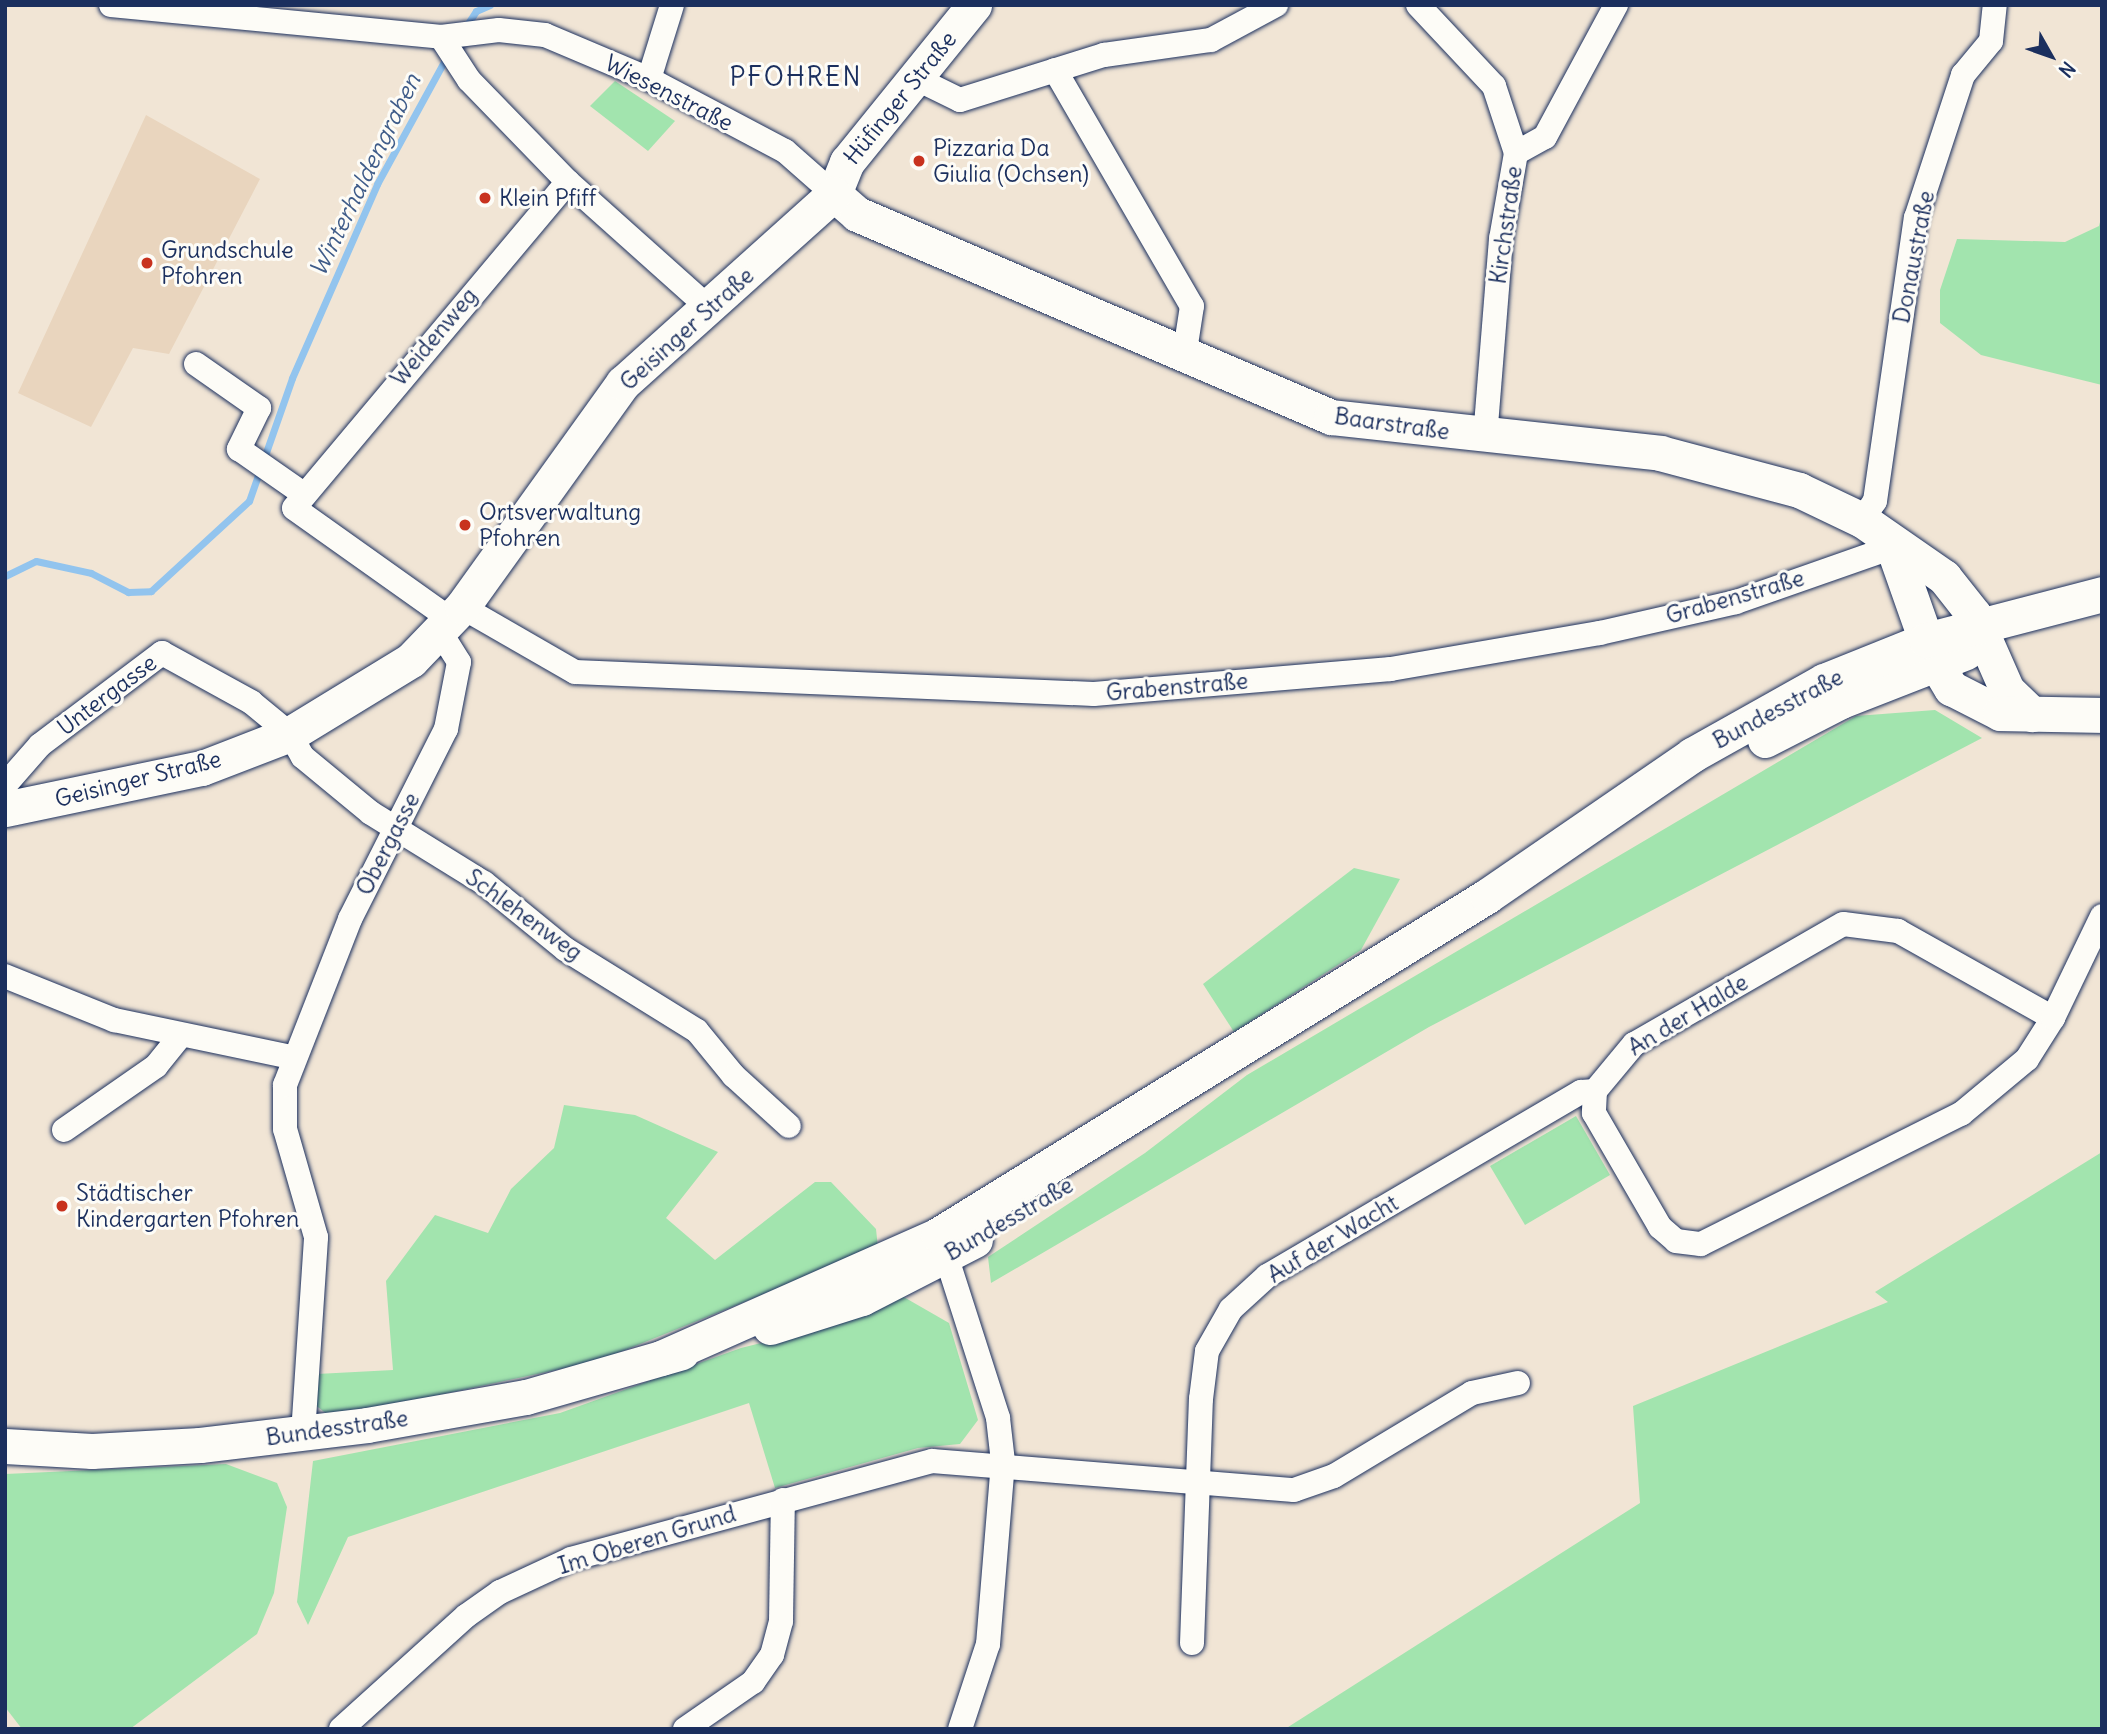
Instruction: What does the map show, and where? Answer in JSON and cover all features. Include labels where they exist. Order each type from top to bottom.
[{"type":"street","name":"Wiesenstraße","points":[[111,5],[441,37],[499,30],[545,36],[649,79],[785,151],[834,194]]},
{"type":"street","points":[[649,79],[672,5]]},
{"type":"street","name":"Hüfinger Straße","points":[[834,194],[847,162],[974,5]]},
{"type":"street","points":[[915,78],[960,100],[1104,55],[1211,40],[1276,5]]},
{"type":"street","name":"Kirchstraße","points":[[1418,5],[1494,86],[1516,153],[1501,239],[1485,436]]},
{"type":"street","points":[[1516,153],[1545,137],[1616,5]]},
{"type":"street","name":"Donaustraße","points":[[1862,520],[1875,500],[1916,218],[1963,75],[1991,41],[1996,5]]},
{"type":"street","points":[[441,37],[469,80],[568,182],[709,308]]},
{"type":"street","points":[[1055,70],[1192,306],[1184,357]]},
{"type":"street","name":"Weidenweg","points":[[305,495],[568,182]]},
{"type":"street","name":"Baarstraße","points":[[834,194],[857,214],[1184,357],[1331,417],[1485,436],[1660,453],[1799,490],[1862,520],[1893,547],[1944,576],[1981,636],[2007,690],[2032,714]]},
{"type":"street","name":"Geisinger Straße","points":[[5,809],[202,768],[290,734],[376,685],[450,619],[623,383],[834,194]]},
{"type":"street","points":[[197,364],[259,408],[239,449],[305,495],[294,508],[450,619]]},
{"type":"street","name":"Baarstraße","points":[[1893,547],[1931,653],[1951,688],[1975,704],[2032,714],[2102,715]]},
{"type":"street","name":"Grabenstraße","points":[[450,619],[575,672],[1094,694],[1391,669],[1601,633],[1735,602],[1893,547]]},
{"type":"street","name":"Bundesstraße","points":[[5,1446],[92,1451],[303,1434],[526,1397],[662,1358],[943,1245],[1316,1002],[1487,896],[1704,771],[1931,653],[2102,594]]},
{"type":"street","name":"Bundesstraße","points":[[1981,636],[2102,614]]},
{"type":"street","name":"Obergasse","points":[[303,1434],[316,1237],[285,1129],[291,1057],[395,828],[446,729],[459,662],[450,619]]},
{"type":"street","name":"Untergasse","points":[[5,785],[40,745],[162,653],[251,702],[290,734]]},
{"type":"street","name":"Schlehenweg","points":[[290,734],[303,757],[395,828],[697,1031],[734,1076],[789,1126]]},
{"type":"street","points":[[1595,1091],[1598,1126],[1660,1227],[1676,1241],[1701,1244],[1961,1114],[2027,1059],[2053,1018],[2102,916]]},
{"type":"street","name":"An der Halde","points":[[1595,1091],[1634,1044],[1843,924],[1898,931],[2053,1018]]},
{"type":"street","points":[[5,976],[179,1038],[291,1057]]},
{"type":"street","points":[[64,1130],[156,1066],[179,1038]]},
{"type":"street","name":"Auf der Wacht","points":[[1192,1643],[1207,1351],[1231,1309],[1267,1276],[1581,1092],[1595,1091]]},
{"type":"street","points":[[943,1245],[998,1418],[1003,1462],[988,1644],[960,1729]]},
{"type":"street","points":[[1003,1462],[1294,1490],[1334,1476],[1472,1393],[1518,1383]]},
{"type":"street","name":"Im Oberen Grund","points":[[341,1729],[413,1660],[500,1592],[570,1559],[932,1461],[1003,1462]]},
{"type":"street","points":[[685,1729],[753,1682],[772,1655],[781,1621],[783,1500]]},
{"type":"shaded area","name":"Grundschule Pfohren","points":[[146,115],[260,179],[169,354],[133,348],[91,427],[18,393]]},
{"type":"green space","points":[[615,81],[675,121],[648,151],[590,106]]},
{"type":"green space","points":[[2102,214],[2102,385],[1981,355],[1940,323],[1940,290],[1957,239],[2065,242],[2099,226]]},
{"type":"green space","points":[[1935,710],[1982,738],[1429,1027],[991,1283],[988,1257],[1145,1153],[1247,1075],[1856,716]]},
{"type":"green space","points":[[1354,868],[1400,879],[1361,950],[1234,1032],[1203,984]]},
{"type":"green space","points":[[564,1105],[635,1115],[718,1152],[666,1218],[715,1260],[815,1182],[831,1182],[876,1229],[878,1248],[598,1361],[332,1418],[314,1404],[317,1374],[393,1370],[386,1281],[435,1215],[488,1233],[511,1189],[554,1148]]},
{"type":"green space","points":[[1576,1116],[1610,1175],[1525,1225],[1490,1166]]},
{"type":"green space","points":[[2102,1152],[2102,1729],[1285,1729],[1640,1503],[1633,1406],[1888,1302],[1875,1292]]},
{"type":"green space","points":[[902,1296],[949,1323],[978,1420],[960,1444],[918,1448],[775,1488],[749,1403],[348,1537],[308,1625],[297,1602],[313,1461],[560,1413],[741,1348],[835,1324]]},
{"type":"green space","points":[[226,1464],[277,1483],[287,1507],[274,1593],[257,1634],[130,1729],[22,1729],[5,1707],[5,1474]]},
{"type":"waterway","name":"Winterhaldengraben","points":[[465,28],[476,11],[490,5]]},
{"type":"waterway","name":"Winterhaldengraben","points":[[5,576],[36,561],[91,573],[128,592],[151,591],[249,501],[292,378],[377,184],[447,56]]},
{"type":"place","name":"Pizzaria Da Giulia (Ochsen)","points":[[919,161]]},
{"type":"place","name":"Klein Pfiff","points":[[485,198]]},
{"type":"place","name":"Grundschule Pfohren","points":[[147,263]]},
{"type":"place","name":"Ortsverwaltung Pfohren","points":[[465,525]]},
{"type":"place","name":"Städtischer Kindergarten Pfohren","points":[[62,1206]]},
{"type":"district","name":"PFOHREN","points":[[796,77]]}]
